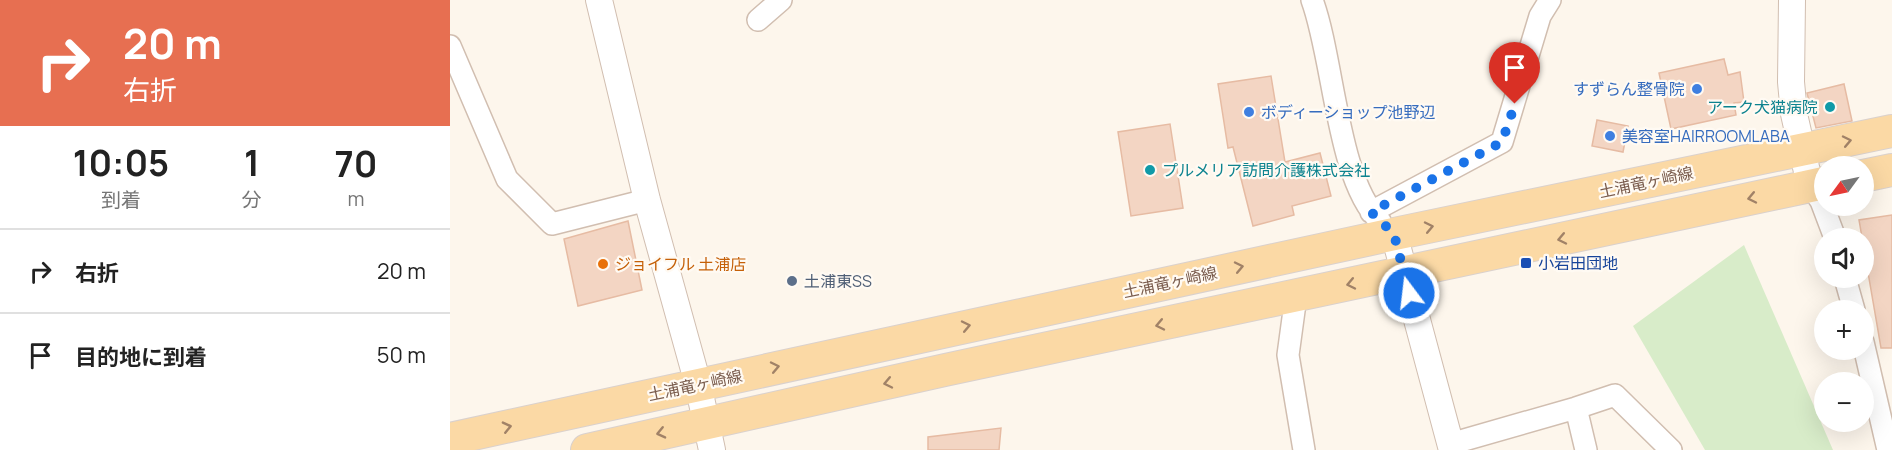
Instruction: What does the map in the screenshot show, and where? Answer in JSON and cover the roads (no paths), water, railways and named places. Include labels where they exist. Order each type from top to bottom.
[{"type":"main road","name":"土浦竜ヶ崎線","points":[[450,439],[1394,234],[1892,131]]},
{"type":"main road","points":[[1874,174],[1892,170]]},
{"type":"main road","points":[[587,450],[709,436],[1296,296],[1814,185]]},
{"type":"street","points":[[599,0],[647,200],[698,384],[709,436]]},
{"type":"street","points":[[758,20],[781,0]]},
{"type":"street","points":[[1312,0],[1320,22],[1347,158],[1371,212],[1394,234],[1451,447],[1615,395],[1671,450]]},
{"type":"street","points":[[1371,212],[1502,142],[1540,16],[1550,0]]},
{"type":"street","points":[[1792,0],[1791,82],[1794,114],[1802,150],[1814,177]]},
{"type":"street","points":[[450,46],[507,179],[552,224],[647,200]]},
{"type":"street","points":[[1296,296],[1288,355],[1304,450]]},
{"type":"street","points":[[1867,360],[1888,450]]},
{"type":"street","points":[[1576,408],[1586,450]]},
{"type":"place","name":"すずらん整骨院","points":[[1697,89]]},
{"type":"place","name":"アーク犬猫病院","points":[[1830,107]]},
{"type":"place","name":"ボディーショップ池野辺","points":[[1249,112]]},
{"type":"place","name":"美容室HAIRROOMLABA","points":[[1610,136]]},
{"type":"place","name":"プルメリア訪問介護株式会社","points":[[1150,170]]},
{"type":"place","name":"小岩田団地","points":[[1526,263]]},
{"type":"place","name":"ジョイフル 土浦店","points":[[603,264]]},
{"type":"place","name":"土浦東SS","points":[[792,281]]}]
